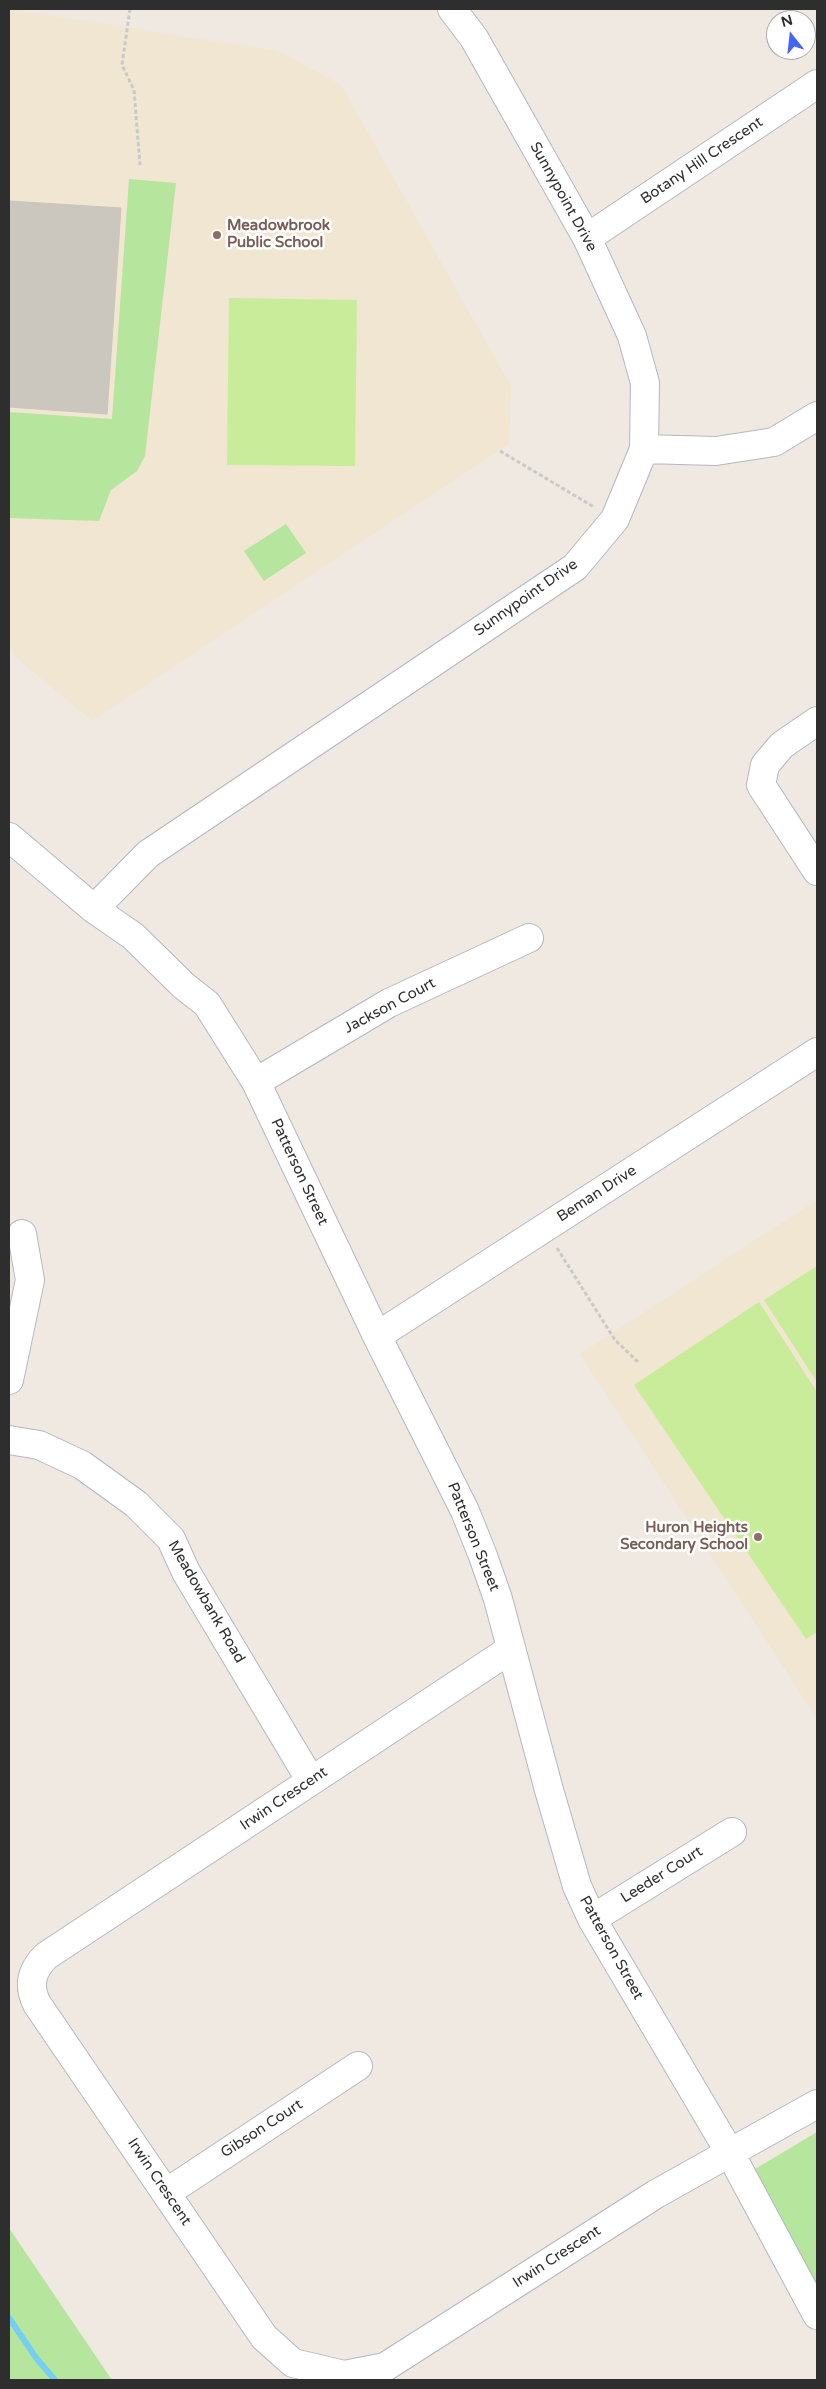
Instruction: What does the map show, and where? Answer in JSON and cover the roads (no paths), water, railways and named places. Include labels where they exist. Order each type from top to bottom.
[{"type":"street","name":"Sunnypoint Drive","points":[[94,909],[148,854],[575,567],[615,519],[644,449],[644,382],[632,336],[587,238],[474,38],[452,9]]},
{"type":"street","name":"Botany Hill Crescent","points":[[587,238],[817,84]]},
{"type":"street","points":[[644,449],[716,451],[774,442],[817,416]]},
{"type":"street","points":[[817,721],[782,745],[765,764],[761,785],[817,871]]},
{"type":"street","name":"Patterson Street","points":[[9,837],[94,909],[133,936],[184,986],[207,1004],[228,1034],[256,1082],[377,1336],[465,1511],[495,1590],[577,1886],[592,1920],[730,2153],[817,2315]]},
{"type":"street","name":"Jackson Court","points":[[256,1082],[389,1003],[529,938]]},
{"type":"street","name":"Beman Drive","points":[[377,1336],[817,1052]]},
{"type":"street","points":[[9,1380],[30,1280],[22,1234]]},
{"type":"street","name":"Meadowbank Road","points":[[9,1440],[39,1445],[82,1465],[136,1504],[171,1538],[186,1572],[311,1781]]},
{"type":"street","name":"Irwin Crescent","points":[[511,1649],[46,1956],[33,1973],[31,1984],[37,2004],[264,2337],[293,2363],[344,2375],[385,2367],[656,2194],[817,2104]]},
{"type":"street","name":"Leeder Court","points":[[592,1920],[732,1832]]},
{"type":"street","name":"Gibson Court","points":[[166,2193],[358,2066]]},
{"type":"waterway","points":[[9,2318],[37,2359],[55,2380]]},
{"type":"place","name":"Meadowbrook Public School","points":[[217,235]]},
{"type":"place","name":"Huron Heights Secondary School","points":[[758,1537]]}]
